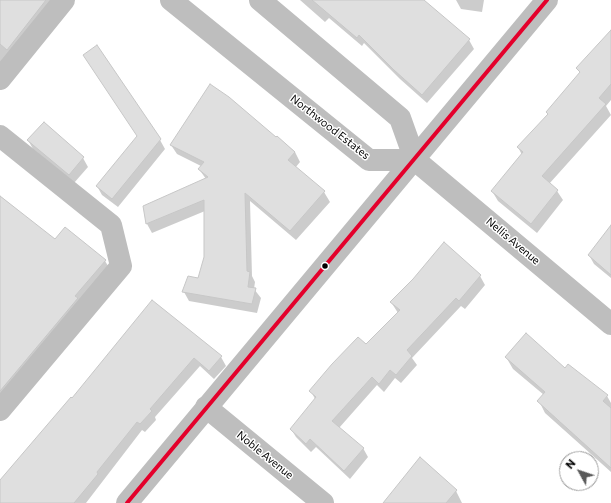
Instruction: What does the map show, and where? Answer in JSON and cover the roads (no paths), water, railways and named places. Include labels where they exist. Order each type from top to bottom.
[{"type":"street","points":[[0,78],[64,0]]},
{"type":"street","name":"Northwood Estates","points":[[171,0],[369,160],[415,160]]},
{"type":"street","points":[[260,0],[400,118],[415,160]]},
{"type":"street","points":[[126,503],[415,160],[547,0]]},
{"type":"street","points":[[0,136],[111,225],[121,266],[0,410]]},
{"type":"street","name":"Nellis Avenue","points":[[415,160],[611,324]]},
{"type":"street","name":"Noble Avenue","points":[[206,407],[323,503]]}]
